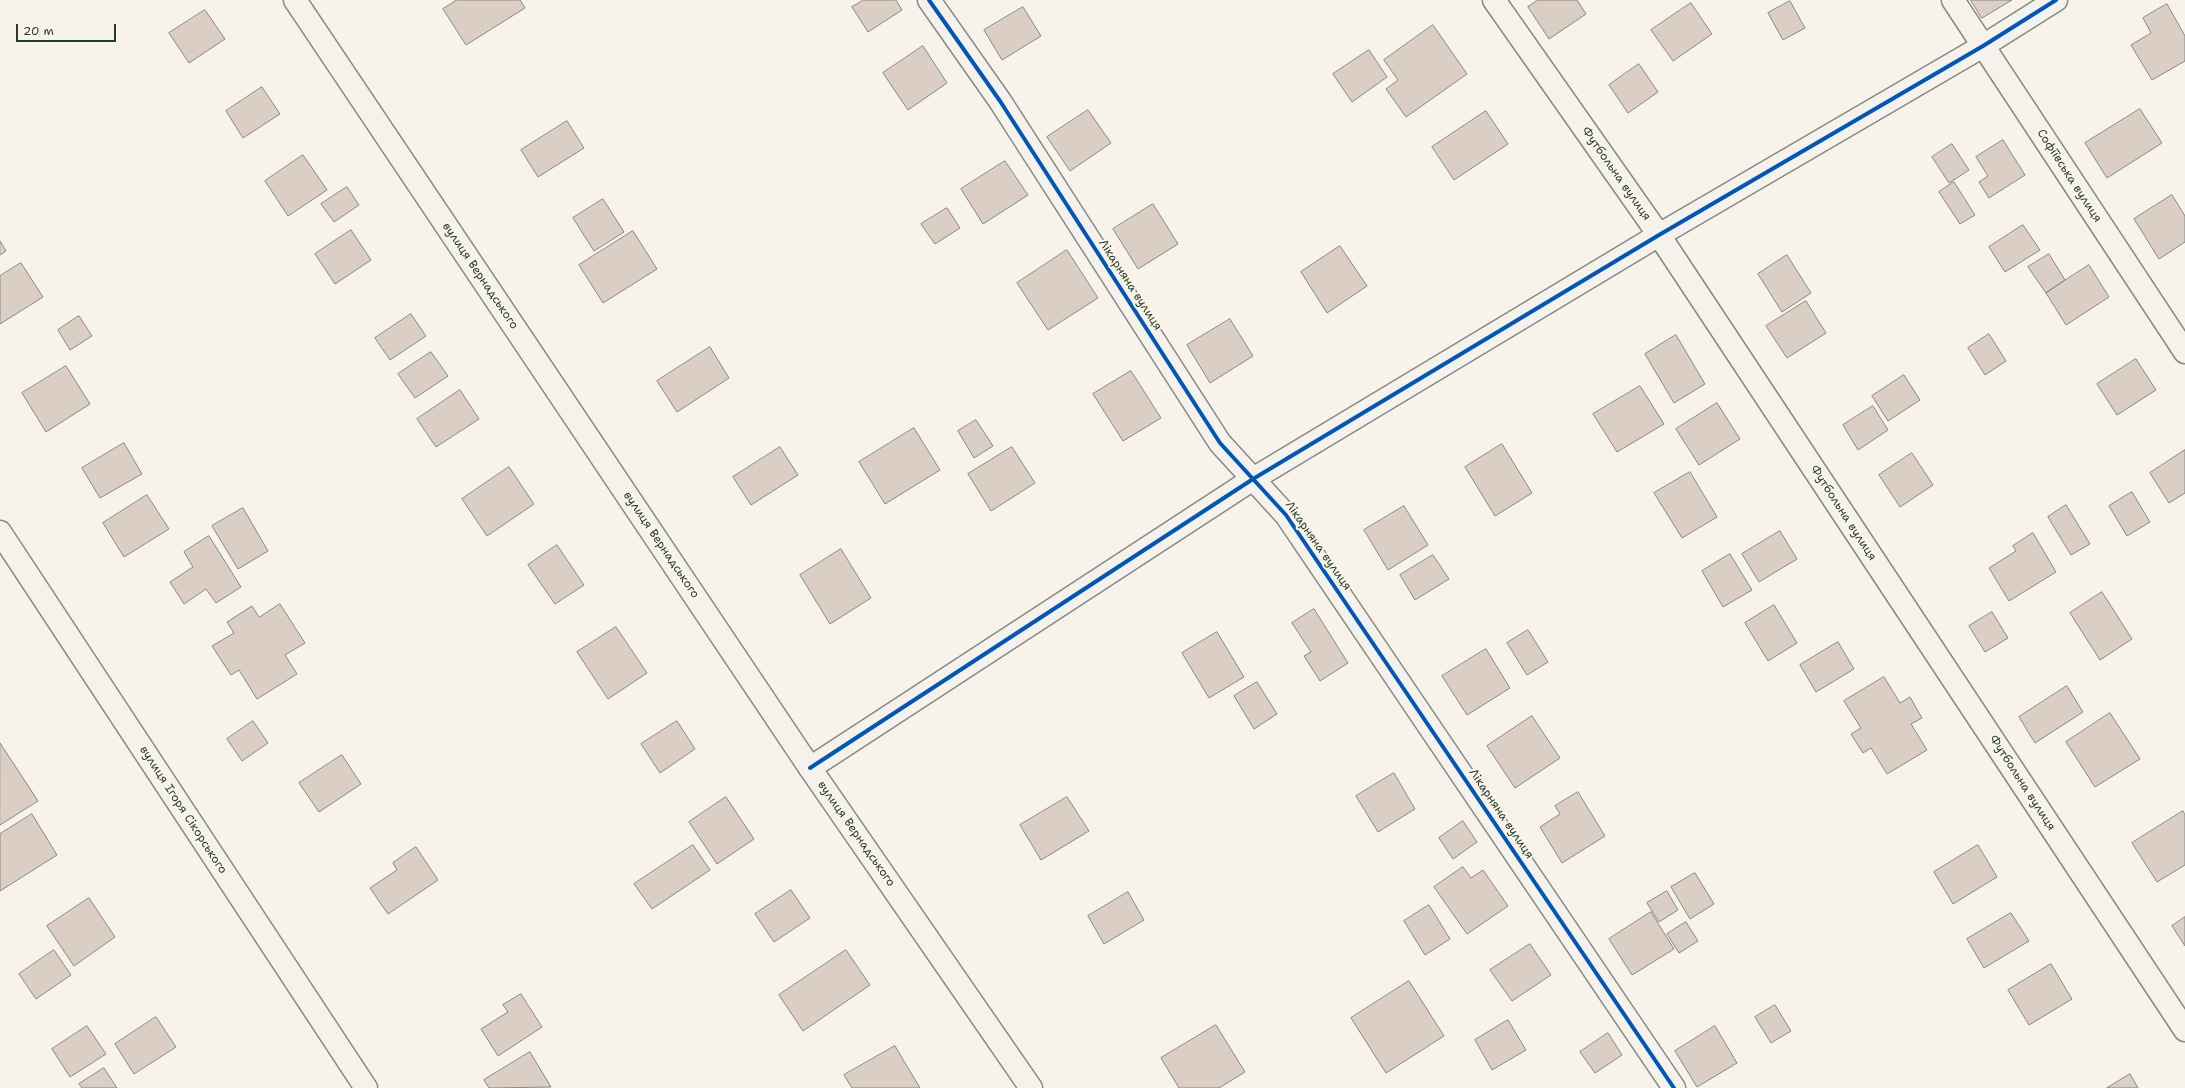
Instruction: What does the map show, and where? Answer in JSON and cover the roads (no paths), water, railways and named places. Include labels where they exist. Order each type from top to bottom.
[{"type":"street","name":"вулиця Вернадського","points":[[295,0],[810,768],[1031,1088]]},
{"type":"street","name":"Лікарняна вулиця","points":[[930,0],[1000,101],[1220,443],[1254,479],[1291,522],[1674,1088]]},
{"type":"street","name":"Футбольна вулиця","points":[[1494,0],[1659,235],[2185,1030]]},
{"type":"street","name":"Софіївська вулиця","points":[[1953,0],[2185,352]]},
{"type":"street","points":[[810,768],[1254,479],[1659,235],[1983,46],[2056,0]]},
{"type":"street","name":"вулиця Ігоря Сікорського","points":[[0,532],[366,1088]]}]
